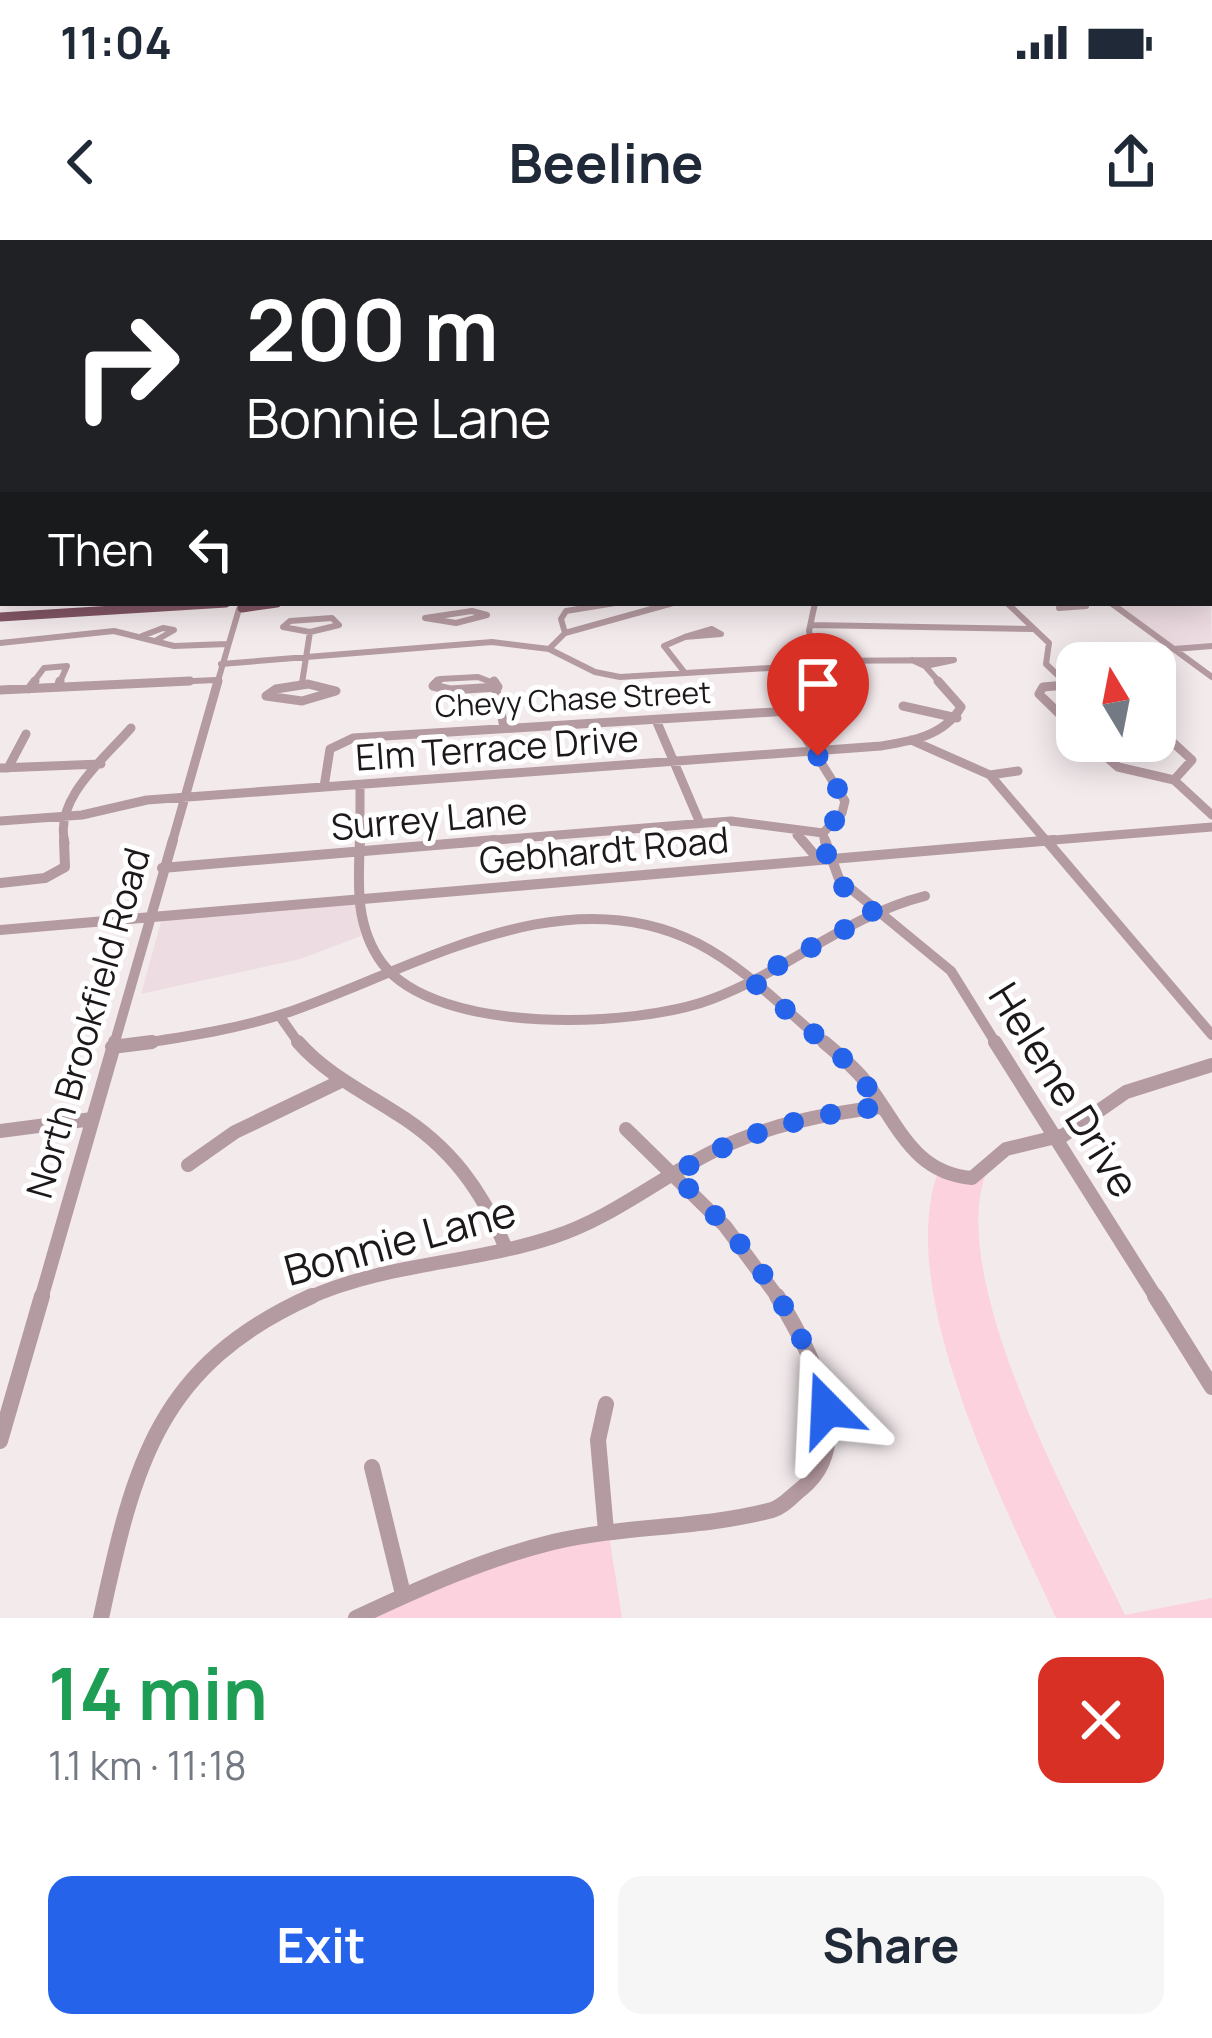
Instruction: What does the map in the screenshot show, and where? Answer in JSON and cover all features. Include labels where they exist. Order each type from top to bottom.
[{"type":"main road","points":[[0,617],[234,607]]},
{"type":"street","points":[[565,633],[561,619],[566,610],[594,606]]},
{"type":"street","points":[[549,649],[565,633],[662,606]]},
{"type":"street","points":[[811,661],[815,653],[808,637],[815,606]]},
{"type":"street","points":[[1010,606],[1049,643],[1045,658],[1056,672]]},
{"type":"street","points":[[1059,608],[1086,606]]},
{"type":"street","points":[[1116,606],[1165,642]]},
{"type":"street","name":"North Brookfield Road","points":[[0,1442],[234,607]]},
{"type":"street","points":[[472,611],[487,615],[456,623],[425,618],[472,611]]},
{"type":"street","points":[[332,618],[340,622],[336,626],[310,632],[284,627],[298,620],[332,618]]},
{"type":"street","points":[[456,623],[459,643]]},
{"type":"street","points":[[812,625],[1033,629]]},
{"type":"street","points":[[141,636],[163,628],[174,630],[155,640]]},
{"type":"street","points":[[0,644],[103,631],[178,646],[227,644]]},
{"type":"street","points":[[302,683],[310,632]]},
{"type":"street","points":[[685,637],[664,646],[685,673]]},
{"type":"street","points":[[221,664],[503,642],[549,649],[610,676],[786,667],[811,661],[954,660],[925,666]]},
{"type":"street","points":[[1176,649],[1212,646]]},
{"type":"street","points":[[1176,650],[1212,677]]},
{"type":"street","points":[[911,740],[945,728],[957,718],[958,701],[925,666],[912,660]]},
{"type":"street","points":[[29,689],[44,668],[67,666],[58,687]]},
{"type":"street","points":[[496,690],[442,690],[433,685],[445,679],[482,677],[496,682],[504,727]]},
{"type":"street","points":[[0,691],[216,680]]},
{"type":"street","points":[[302,683],[336,691],[308,698],[266,696],[276,689],[302,683]]},
{"type":"street","points":[[1056,686],[1043,687],[1040,694],[1056,710]]},
{"type":"street","points":[[903,706],[957,718]]},
{"type":"street","name":"Chevy Chase Street","points":[[325,787],[328,751],[344,740],[504,727],[789,711],[815,752]]},
{"type":"street","points":[[656,720],[700,824]]},
{"type":"street","points":[[0,883],[45,878],[65,868],[70,854],[61,831],[65,817],[131,728]]},
{"type":"street","points":[[4,768],[26,734]]},
{"type":"street","points":[[911,740],[991,775],[1212,1035]]},
{"type":"street","name":"Elm Terrace Drive","points":[[0,821],[65,817],[131,802],[815,752],[911,740]]},
{"type":"street","points":[[1174,780],[1192,760],[1176,745]]},
{"type":"street","points":[[815,752],[845,801],[842,813],[823,833],[824,859]]},
{"type":"street","points":[[1112,762],[1174,780],[1212,814]]},
{"type":"street","points":[[4,768],[100,764]]},
{"type":"street","points":[[991,775],[1018,771]]},
{"type":"street","points":[[360,785],[358,852],[366,938],[389,970],[442,1002],[529,1019],[668,1011],[712,999],[875,913],[925,896]]},
{"type":"street","name":"Surrey Lane","points":[[162,868],[700,824],[758,822],[797,835],[823,833]]},
{"type":"street","name":"Gebhardt Road","points":[[0,930],[1212,827]]},
{"type":"street","name":"Helene Drive","points":[[797,835],[824,859],[843,888],[952,971],[1212,1387]]},
{"type":"street","points":[[112,1046],[184,1037],[279,1015],[389,970],[502,932],[614,921],[688,937],[721,955],[854,1068],[916,1154],[932,1167],[963,1178],[978,1175],[1006,1149],[1076,1129],[1126,1092],[1212,1065]]},
{"type":"street","points":[[279,1015],[339,1082],[406,1119],[448,1151],[480,1192],[506,1249]]},
{"type":"street","points":[[188,1165],[235,1132],[339,1082]]},
{"type":"street","name":"Bonnie Lane","points":[[101,1618],[138,1462],[172,1402],[219,1350],[264,1316],[322,1289],[506,1249],[601,1220],[726,1145],[835,1112],[881,1107]]},
{"type":"street","points":[[0,1131],[92,1119]]},
{"type":"street","points":[[356,1618],[487,1560],[606,1531],[764,1513],[800,1494],[821,1469],[827,1453],[827,1409],[798,1336],[743,1248],[626,1129]]},
{"type":"street","points":[[606,1404],[598,1440],[606,1531]]},
{"type":"street","points":[[372,1467],[404,1594]]},
{"type":"shaded area","points":[[1115,606],[1211,606],[1212,646],[1176,649],[1176,642],[1164,642]]},
{"type":"shaded area","points":[[355,902],[361,936],[300,959],[141,994],[162,918]]},
{"type":"shaded area","points":[[937,1175],[985,1176],[978,1222],[984,1277],[1000,1336],[1049,1460],[1125,1615],[1212,1598],[1212,1618],[1056,1618],[985,1460],[943,1339],[931,1280],[928,1224]]},
{"type":"shaded area","points":[[609,1535],[622,1618],[365,1618],[500,1561]]},
{"type":"route","points":[[818,756],[845,801],[842,813],[823,833],[830,867],[848,894],[875,913],[751,980],[854,1068],[881,1107],[835,1112],[754,1133],[674,1175],[724,1225],[772,1288],[817,1375],[827,1409]]}]
